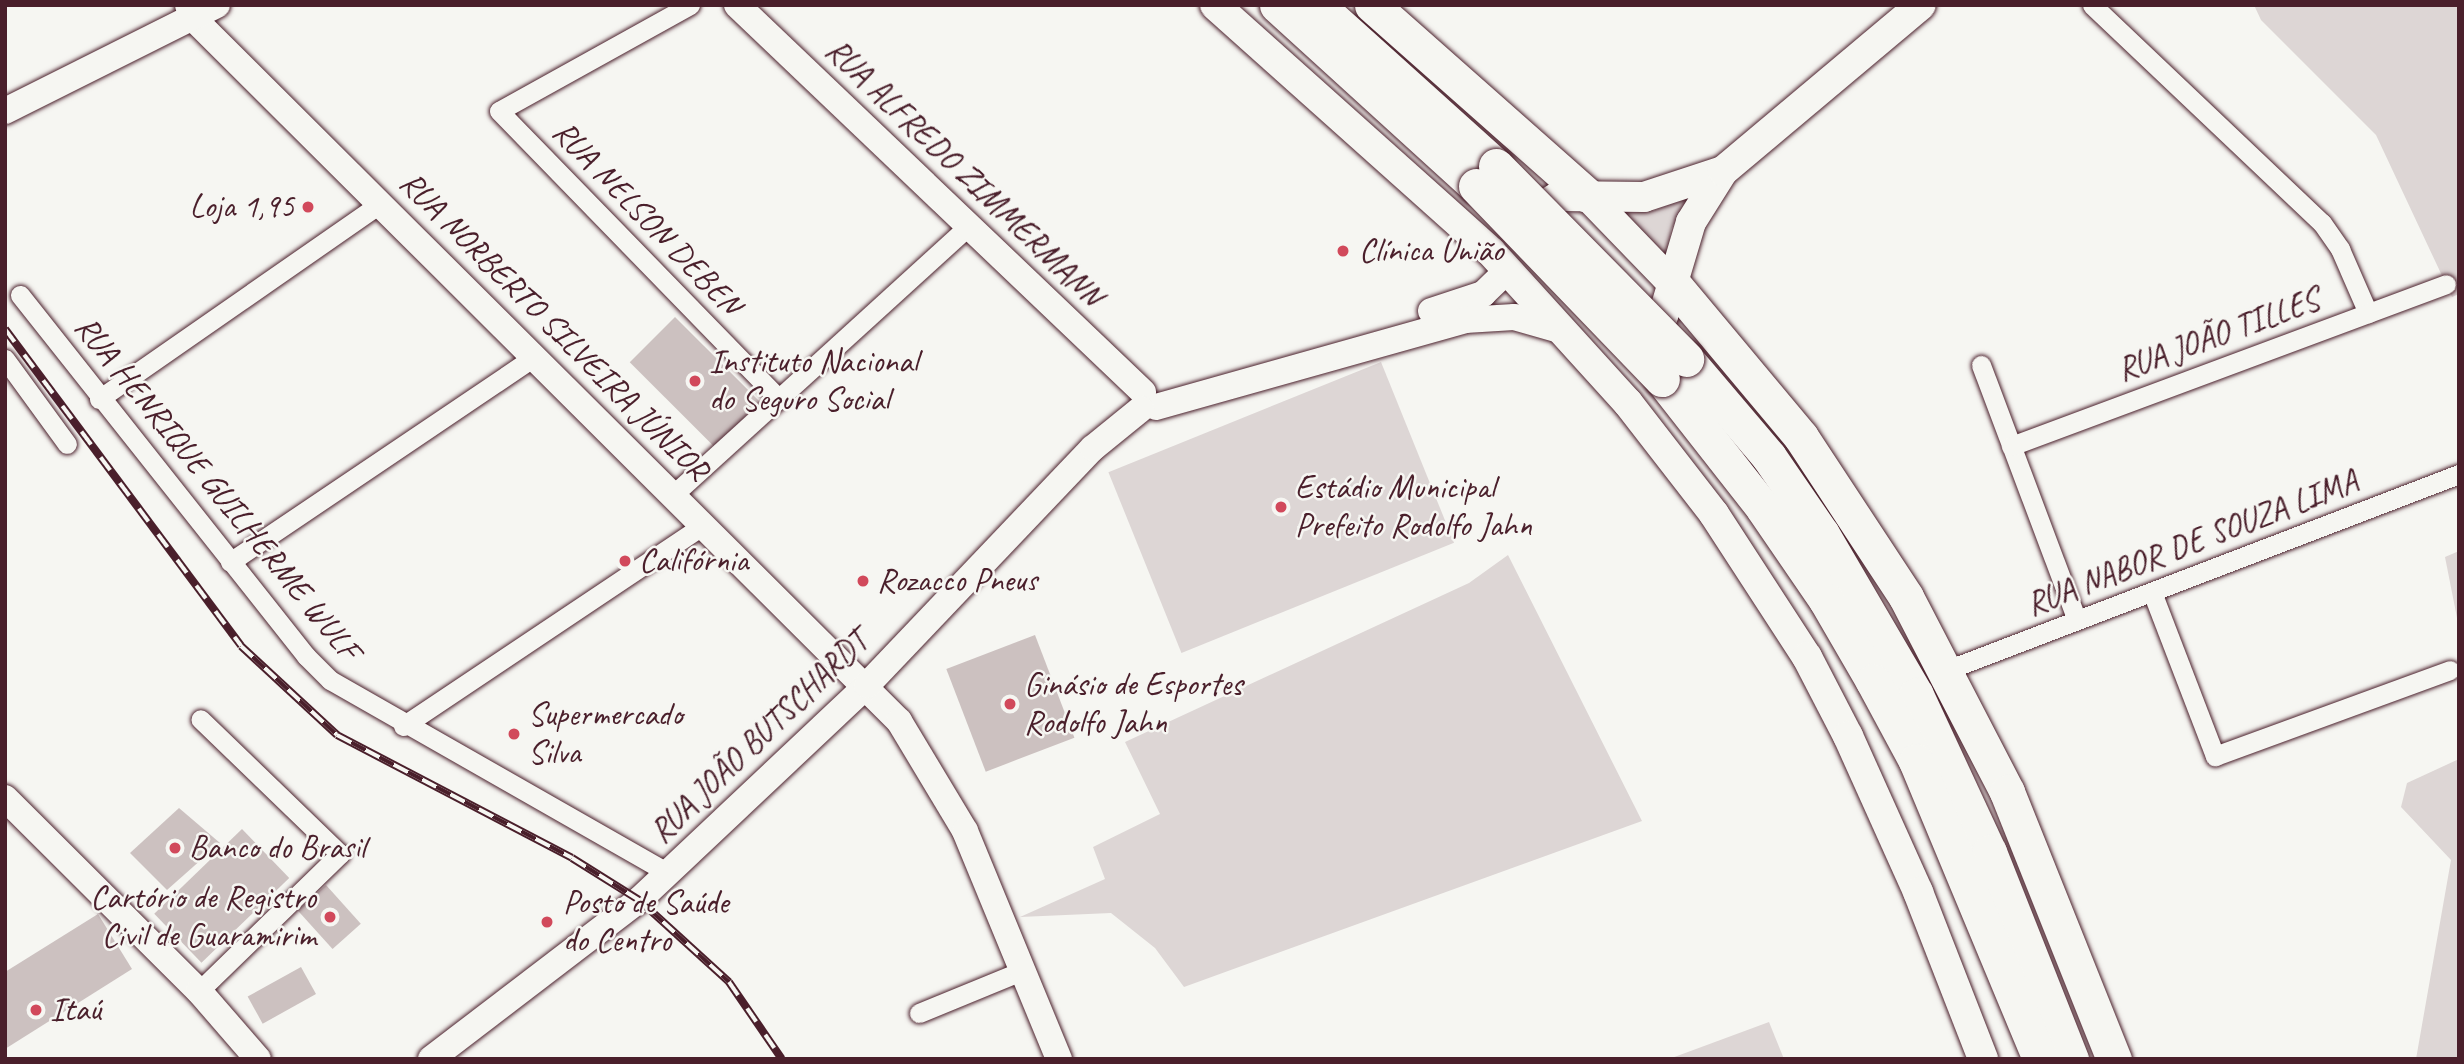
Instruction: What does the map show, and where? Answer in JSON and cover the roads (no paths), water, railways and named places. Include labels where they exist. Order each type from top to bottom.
[{"type":"highway","points":[[1277,5],[1486,176]]},
{"type":"highway","points":[[1317,5],[1674,369],[1769,457],[1822,534],[1891,648],[1960,785],[2071,1059]]},
{"type":"highway","points":[[1372,5],[1577,186]]},
{"type":"highway","points":[[1674,285],[1801,437],[1856,517],[1947,670],[2007,792],[2114,1059]]},
{"type":"highway","points":[[1674,369],[1826,600],[1916,761],[2040,1059]]},
{"type":"main road","points":[[5,111],[190,11],[217,5]]},
{"type":"main road","name":"RUA ALFREDO ZIMMERMANN","points":[[737,5],[971,225],[1147,399]]},
{"type":"main road","points":[[1214,5],[1475,236],[1566,332],[1714,514],[1807,657],[1884,812],[1983,1059]]},
{"type":"main road","points":[[1566,332],[1592,342],[1632,339],[1663,316],[1687,232],[1699,204],[1723,171],[1921,5]]},
{"type":"main road","name":"RUA NORBERTO SILVEIRA JÚNIOR","points":[[190,11],[380,204],[867,685],[899,721],[946,794],[1024,970],[1059,1059]]},
{"type":"main road","points":[[1508,270],[1511,237],[1526,215],[1577,186],[1630,197],[1694,183],[1723,171]]},
{"type":"main road","points":[[1577,186],[1674,285]]},
{"type":"main road","points":[[1687,232],[1690,290],[1698,311]]},
{"type":"main road","points":[[1475,236],[1483,294]]},
{"type":"main road","name":"RUA JOÃO BUTSCHARDT","points":[[431,1059],[585,944],[668,873],[867,685],[1065,475],[1147,399],[1483,294],[1508,270]]},
{"type":"main road","name":"RUA JOÃO BUTSCHARDT","points":[[1147,399],[1465,320],[1514,317],[1566,332]]},
{"type":"main road","points":[[5,798],[199,990],[258,1059]]},
{"type":"street","name":"RUA NELSON DEBEN","points":[[690,5],[499,111],[779,398]]},
{"type":"street","points":[[2092,5],[2322,223],[2340,249],[2368,313]]},
{"type":"street","points":[[99,399],[380,204]]},
{"type":"street","points":[[674,494],[971,225]]},
{"type":"street","name":"RUA JOÃO TILLES","points":[[2011,446],[2446,284]]},
{"type":"street","name":"RUA HENRIQUE GUILHERME WULF","points":[[20,295],[99,399],[230,562],[330,680],[403,726],[668,873]]},
{"type":"street","points":[[230,562],[535,356]]},
{"type":"street","points":[[5,359],[67,444]]},
{"type":"street","points":[[1981,365],[2077,620]]},
{"type":"street","name":"RUA NABOR DE SOUZA LIMA","points":[[1947,670],[2459,474]]},
{"type":"street","points":[[403,726],[705,524]]},
{"type":"street","points":[[2152,592],[2215,756],[2450,670]]},
{"type":"street","points":[[199,990],[340,854],[200,719]]},
{"type":"street","points":[[919,1013],[1024,970]]},
{"type":"railway","points":[[5,329],[241,646],[337,735],[572,858],[639,900],[729,982],[782,1059]]},
{"type":"place","name":"Loja 1,95","points":[[308,207]]},
{"type":"place","name":"Clínica União","points":[[1343,251]]},
{"type":"place","name":"Instituto Nacional do Seguro Social","points":[[695,381]]},
{"type":"place","name":"Estádio Municipal Prefeito Rodolfo Jahn","points":[[1281,507]]},
{"type":"place","name":"Califórnia","points":[[625,561]]},
{"type":"place","name":"Rozacco Pneus","points":[[863,581]]},
{"type":"place","name":"Ginásio de Esportes Rodolfo Jahn","points":[[1010,704]]},
{"type":"place","name":"Supermercado Silva","points":[[514,734]]},
{"type":"place","name":"Banco do Brasil","points":[[175,848]]},
{"type":"place","name":"Cartório de Registro Civil de Guaramirim","points":[[330,917]]},
{"type":"place","name":"Posto de Saúde do Centro","points":[[547,922]]},
{"type":"place","name":"Itaú","points":[[36,1010]]}]
